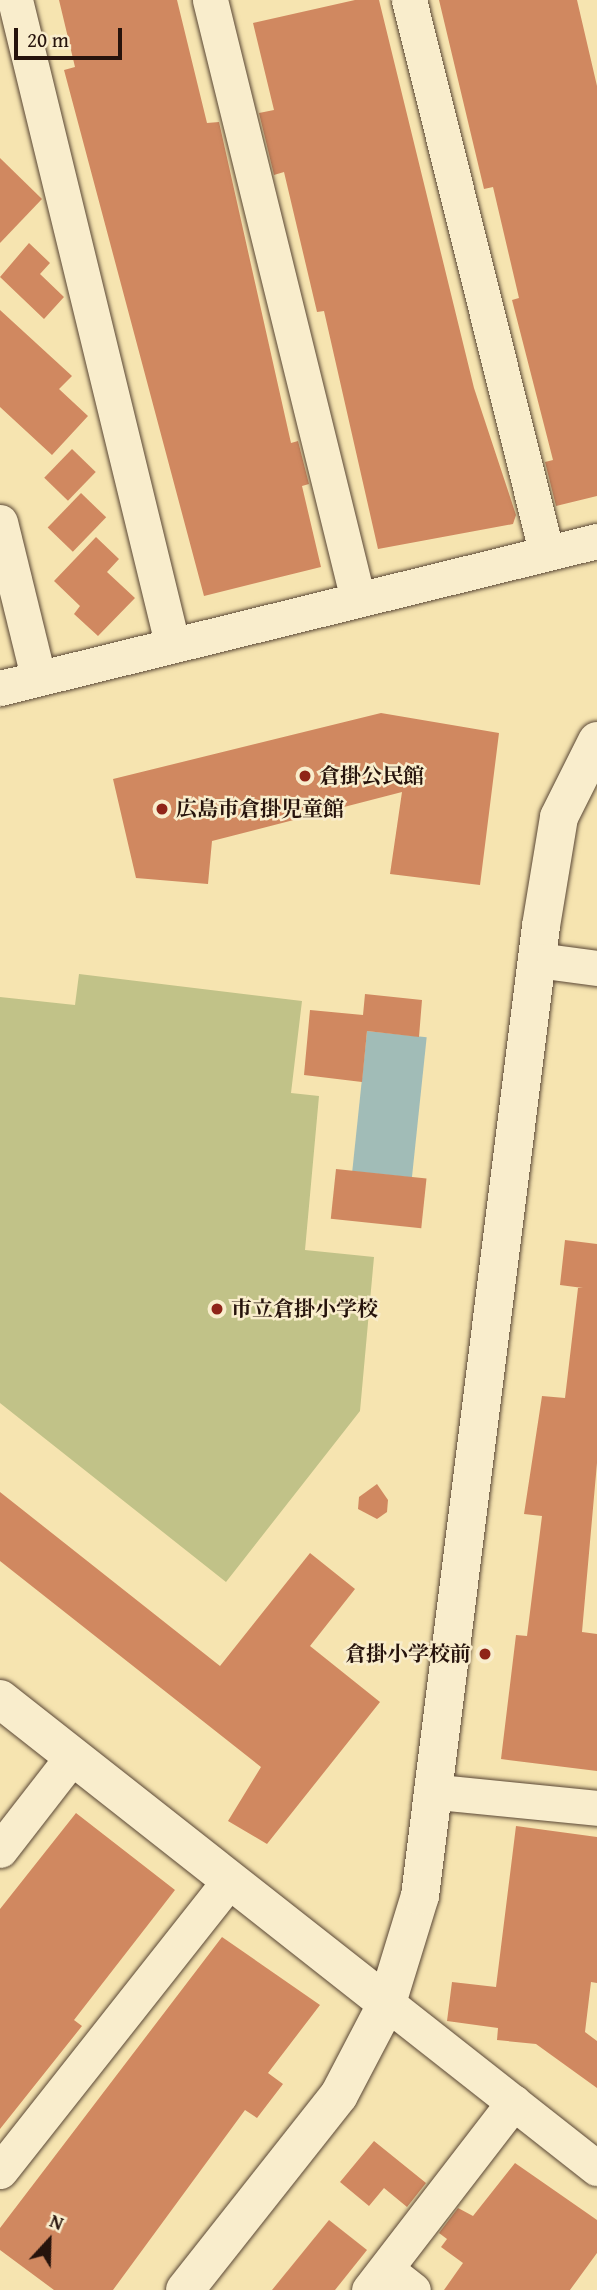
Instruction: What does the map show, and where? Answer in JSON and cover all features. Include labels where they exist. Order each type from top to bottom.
[{"type":"street","points":[[15,0],[172,643]]},
{"type":"street","points":[[210,0],[357,596]]},
{"type":"street","points":[[409,0],[546,551]]},
{"type":"street","points":[[0,522],[38,677]]},
{"type":"street","points":[[0,688],[357,596],[546,551],[597,542]]},
{"type":"street","points":[[185,2290],[339,2095],[387,2003],[420,1896],[438,1792],[537,960],[559,817],[597,741]]},
{"type":"street","points":[[537,960],[597,968]]},
{"type":"street","points":[[0,1699],[597,2168]]},
{"type":"street","points":[[0,1850],[72,1756]]},
{"type":"street","points":[[438,1792],[597,1808]]},
{"type":"street","points":[[0,2171],[230,1880]]},
{"type":"street","points":[[413,2290],[377,2279],[514,2102]]},
{"type":"green space","points":[[79,974],[302,1001],[291,1093],[319,1096],[305,1250],[374,1257],[360,1411],[226,1582],[0,1403],[0,997],[75,1005]]},
{"type":"water","points":[[367,1031],[427,1037],[412,1177],[352,1171]]},
{"type":"building","points":[[59,0],[177,0],[207,123],[219,122],[291,443],[298,441],[309,484],[302,486],[321,567],[204,596],[64,70],[75,67]]},
{"type":"building","points":[[355,0],[379,0],[474,388],[516,515],[513,524],[378,549],[324,311],[317,312],[284,172],[274,175],[259,113],[274,110],[253,23]]},
{"type":"building","points":[[439,0],[577,0],[597,86],[597,496],[556,506],[545,462],[553,460],[512,300],[519,298],[493,187],[484,189]]},
{"type":"building","points":[[0,158],[42,199],[0,243]]},
{"type":"building","points":[[29,243],[50,263],[40,274],[64,297],[44,319],[0,277]]},
{"type":"building","points":[[0,310],[72,376],[59,389],[88,416],[52,455],[0,407]]},
{"type":"building","points":[[72,449],[96,472],[68,501],[44,478]]},
{"type":"building","points":[[81,493],[106,517],[73,552],[48,528]]},
{"type":"building","points":[[96,537],[119,559],[107,572],[135,598],[98,636],[74,614],[80,606],[54,581]]},
{"type":"building","points":[[381,713],[499,733],[480,885],[390,874],[402,792],[212,841],[208,884],[136,878],[113,779]]},
{"type":"building","points":[[365,994],[422,1000],[419,1037],[367,1031],[362,1082],[304,1075],[310,1010],[363,1015]]},
{"type":"building","points":[[336,1169],[427,1179],[421,1228],[331,1219]]},
{"type":"building","points":[[565,1240],[597,1244],[597,1463],[582,1632],[597,1634],[597,1771],[501,1759],[516,1635],[527,1636],[542,1516],[524,1514],[542,1396],[565,1398],[578,1288],[583,1288],[560,1285]]},
{"type":"building","points":[[377,1484],[388,1500],[387,1512],[377,1519],[358,1509],[359,1497]]},
{"type":"building","points":[[0,1492],[220,1666],[310,1553],[355,1589],[310,1646],[380,1702],[267,1844],[228,1821],[261,1767],[0,1561]]},
{"type":"building","points":[[76,1813],[175,1890],[74,2020],[82,2026],[0,2129],[0,1909]]},
{"type":"building","points":[[516,1826],[597,1837],[597,1983],[591,1982],[585,2032],[597,2041],[597,2088],[536,2044],[497,2040],[498,2028],[447,2021],[452,1982],[496,1987]]},
{"type":"building","points":[[222,1937],[320,2005],[268,2073],[283,2084],[257,2118],[245,2110],[113,2290],[54,2290],[0,2250],[0,2228]]},
{"type":"building","points":[[374,2141],[426,2183],[407,2207],[384,2188],[369,2206],[340,2182]]},
{"type":"building","points":[[515,2163],[597,2220],[597,2253],[570,2290],[444,2290],[463,2263],[441,2247],[447,2239],[439,2233],[458,2208],[473,2216]]},
{"type":"building","points":[[329,2220],[367,2250],[335,2290],[272,2290]]},
{"type":"place","name":"倉掛公民館","points":[[305,776]]},
{"type":"place","name":"広島市倉掛児童館","points":[[162,809]]},
{"type":"place","name":"市立倉掛小学校","points":[[217,1309]]},
{"type":"place","name":"倉掛小学校前","points":[[485,1654]]}]
